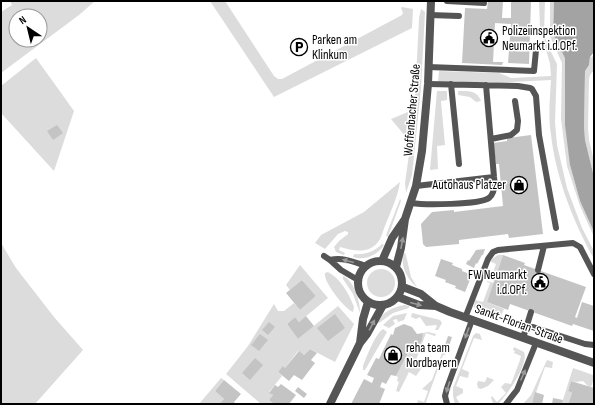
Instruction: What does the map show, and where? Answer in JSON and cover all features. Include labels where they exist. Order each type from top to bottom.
[{"type":"street","name":"Woffenbacher Straße","points":[[396,267],[401,248],[405,219],[416,186],[422,151],[428,84],[431,1]]},
{"type":"street","name":"Woffenbacher Straße","points":[[382,261],[392,238],[405,219]]},
{"type":"street","points":[[382,261],[396,267],[402,277],[403,286],[398,297],[393,302],[383,305],[368,302],[360,292],[358,280],[361,272],[366,266],[374,262],[382,261]]},
{"type":"street","name":"Sankt-Florian-Straße","points":[[403,286],[421,294],[436,306],[468,319],[594,363]]},
{"type":"street","name":"Sankt-Florian-Straße","points":[[398,297],[419,305],[436,306]]},
{"type":"street","points":[[360,343],[363,320],[368,302]]},
{"type":"street","points":[[330,404],[360,343],[367,334],[383,305]]},
{"type":"lane","points":[[447,1],[484,3]]},
{"type":"lane","points":[[430,15],[459,16]]},
{"type":"lane","points":[[428,67],[534,71],[536,50]]},
{"type":"lane","points":[[428,84],[526,87],[530,88],[534,92],[539,135],[556,228]]},
{"type":"lane","points":[[451,84],[459,164]]},
{"type":"lane","points":[[411,203],[475,202],[490,197],[493,193],[494,177],[486,85]]},
{"type":"lane","points":[[491,138],[511,135],[517,130],[518,121],[515,101]]},
{"type":"lane","points":[[416,186],[494,177]]},
{"type":"lane","points":[[446,404],[447,388],[468,319],[490,255],[498,250],[569,243],[577,245],[583,252],[594,274]]},
{"type":"lane","points":[[538,270],[544,246]]},
{"type":"lane","points":[[324,256],[337,267],[358,280]]},
{"type":"lane","points":[[330,260],[346,260],[366,266]]},
{"type":"lane","points":[[523,338],[531,312]]},
{"type":"lane","points":[[527,325],[586,344],[594,345]]},
{"type":"lane","points":[[506,404],[515,393],[536,343]]},
{"type":"shaded area","points":[[10,1],[95,1],[48,38],[48,8],[8,8],[8,48],[35,48],[1,73],[1,12],[12,5]]},
{"type":"shaded area","points":[[210,1],[225,1],[274,76],[278,79],[282,79],[402,15],[402,7],[413,9],[412,28],[274,97]]},
{"type":"shaded area","points":[[539,1],[545,1],[544,33],[547,44],[557,64],[555,122],[557,145],[567,188],[582,228],[594,251],[594,259],[579,230],[566,199],[553,151],[550,128],[551,80],[511,82],[438,82],[439,71],[499,73],[511,78],[551,76],[550,64],[540,27]]},
{"type":"shaded area","points":[[550,1],[554,1],[553,34],[565,57],[570,165],[580,201],[594,232],[594,237],[580,206],[567,166],[561,119],[562,63],[550,36]]},
{"type":"shaded area","points":[[554,1],[594,1],[594,52],[590,57],[589,65],[585,71],[584,126],[585,140],[594,177],[594,232],[580,201],[570,165],[565,125],[565,58],[553,34]]},
{"type":"shaded area","points":[[421,9],[425,12],[421,88],[412,175],[406,193],[405,183],[414,118],[419,18]]},
{"type":"shaded area","points":[[594,56],[594,70],[589,79],[588,128],[594,161],[594,177],[585,140],[584,126],[585,71],[589,65],[590,57]]},
{"type":"shaded area","points":[[36,58],[74,111],[54,171],[1,113],[1,86]]},
{"type":"shaded area","points":[[437,91],[447,91],[447,100],[441,101],[445,145],[437,146],[438,169],[430,170]]},
{"type":"shaded area","points":[[458,91],[469,91],[475,93],[481,101],[476,102],[470,97],[458,95]]},
{"type":"shaded area","points":[[408,112],[406,137],[391,119]]},
{"type":"shaded area","points":[[400,182],[381,237],[372,248],[367,250],[351,250],[340,247],[339,250],[345,253],[344,255],[336,252],[334,247],[348,234],[348,232],[345,231],[338,234],[325,249],[315,243],[321,235],[364,212]]},
{"type":"shaded area","points":[[400,199],[401,201],[387,237],[386,235]]},
{"type":"shaded area","points":[[1,243],[16,268],[54,317],[83,350],[35,404],[1,404]]},
{"type":"shaded area","points":[[382,244],[384,245],[378,252],[366,258],[353,257],[354,254],[362,254],[373,251]]},
{"type":"shaded area","points":[[404,253],[406,255],[411,277],[417,287],[405,272],[403,262]]},
{"type":"shaded area","points":[[498,255],[503,255],[494,281],[488,278],[491,278],[496,264],[489,261]]},
{"type":"shaded area","points":[[300,265],[328,298],[299,322],[295,317],[287,324],[298,339],[338,306],[354,324],[335,362],[310,349],[304,355],[298,351],[285,368],[283,367],[278,372],[282,376],[269,392],[273,395],[269,400],[274,404],[261,404],[226,374],[248,346],[274,304],[278,311],[284,311],[294,303],[300,310],[316,296],[302,280],[290,290],[286,285]]},
{"type":"shaded area","points":[[381,269],[387,270],[391,273],[394,277],[394,289],[391,293],[387,296],[381,297],[375,296],[371,293],[368,289],[367,283],[368,277],[371,273],[375,270]]},
{"type":"shaded area","points":[[328,272],[333,275],[344,287],[354,307],[353,312],[345,306],[331,289],[325,277],[325,273]]},
{"type":"shaded area","points":[[343,276],[347,278],[356,292],[360,313],[353,294],[343,279]]},
{"type":"shaded area","points":[[487,281],[494,283],[487,302],[504,309],[501,316],[503,317],[502,320],[474,307],[475,300],[483,302],[490,283]]},
{"type":"shaded area","points":[[405,305],[409,306],[409,308],[393,313],[379,323],[377,322],[389,310]]},
{"type":"shaded area","points":[[407,313],[404,320],[398,322],[397,319],[393,320],[395,324],[389,328],[383,325],[393,316]]},
{"type":"shaded area","points":[[412,313],[440,320],[442,323],[438,330],[435,330],[436,325],[426,326],[420,317],[416,319],[411,317]]},
{"type":"shaded area","points":[[383,329],[387,332],[365,370],[363,370],[363,366],[377,335]]},
{"type":"shaded area","points":[[428,332],[436,334],[435,336],[426,333],[416,360],[425,363],[416,376],[409,372],[399,392],[396,391],[399,382],[397,381],[398,377],[396,376],[408,353],[417,348],[423,333]]},
{"type":"shaded area","points":[[476,333],[480,334],[482,340],[474,338],[462,369],[469,372],[468,378],[460,376],[456,386],[463,389],[463,393],[456,397],[460,404],[455,404],[453,388],[473,336]]},
{"type":"shaded area","points":[[445,345],[449,346],[445,355],[443,355],[426,402],[427,404],[417,404],[418,400],[424,402],[428,391],[422,389],[432,380]]},
{"type":"shaded area","points":[[514,347],[524,352],[525,357],[523,364],[507,394],[498,404],[493,404],[491,397],[492,396],[497,402],[506,393],[501,387],[505,383],[511,384],[520,360],[521,356],[514,353]]},
{"type":"shaded area","points":[[547,360],[553,362],[552,368],[545,367],[532,404],[523,404],[531,395]]},
{"type":"shaded area","points":[[573,368],[593,375],[594,378],[591,387],[583,381],[571,381],[568,391],[572,393],[568,404],[562,403]]},
{"type":"shaded area","points":[[487,377],[494,380],[488,386],[481,389],[478,388],[478,381],[485,382]]},
{"type":"shaded area","points":[[221,378],[224,380],[215,391],[224,399],[219,404],[199,404]]},
{"type":"building","points":[[488,1],[503,1],[502,18],[511,18],[511,1],[531,1],[529,64],[508,63],[511,24],[495,23],[493,62],[503,62],[502,65],[462,63],[465,8],[487,9]]},
{"type":"building","points":[[57,125],[63,133],[53,140],[47,131]]},
{"type":"building","name":"Autohaus Platzer","points":[[531,135],[543,234],[509,238],[508,234],[459,240],[459,244],[426,247],[423,244],[421,224],[432,212],[454,210],[454,212],[503,206],[499,164],[496,164],[493,143],[507,141],[507,138]]},
{"type":"building","points":[[485,249],[483,255],[477,264],[476,263],[474,268],[466,264],[476,250]]},
{"type":"building","points":[[503,255],[525,263],[524,265],[586,287],[575,317],[577,318],[582,302],[594,306],[594,331],[573,324],[572,326],[510,304],[508,310],[487,302]]},
{"type":"building","points":[[441,259],[453,263],[452,265],[472,275],[465,292],[455,288],[456,286],[445,282],[446,280],[435,276]]},
{"type":"building","points":[[302,280],[316,296],[300,310],[286,293]]},
{"type":"building","points":[[335,314],[345,328],[328,341],[317,328]]},
{"type":"building","points":[[306,316],[314,326],[298,339],[287,324],[295,317],[299,322]]},
{"type":"building","points":[[269,322],[275,327],[268,335],[262,330]]},
{"type":"building","name":"reha team Nordbayern","points":[[404,324],[412,327],[417,334],[423,333],[422,340],[418,347],[412,352],[408,353],[396,376],[391,375],[386,384],[382,382],[380,387],[385,389],[379,404],[351,404],[364,379],[372,383],[374,378],[367,375],[376,358],[379,359],[391,334],[393,335],[395,328]]},
{"type":"building","points":[[260,334],[268,340],[259,351],[251,345]]},
{"type":"building","points":[[448,336],[452,337],[449,346],[445,345]]},
{"type":"building","points":[[310,349],[317,353],[311,360],[315,363],[302,380],[294,375],[289,381],[278,372],[283,366],[285,368],[299,351],[304,355]]},
{"type":"building","points":[[255,358],[263,365],[250,380],[242,373]]},
{"type":"building","points":[[224,380],[241,394],[234,402],[236,404],[219,404],[224,399],[215,391]]},
{"type":"building","points":[[571,381],[594,388],[594,404],[568,404],[572,393],[568,391]]},
{"type":"building","points":[[281,384],[296,395],[289,404],[274,404],[269,400],[273,395],[269,393],[275,385],[278,387]]},
{"type":"building","points":[[298,387],[307,394],[304,398],[295,391]]},
{"type":"building","points":[[535,392],[544,395],[542,404],[532,404]]},
{"type":"building","points":[[553,398],[563,400],[562,404],[552,404]]},
{"type":"place","name":"Polizeiinspektion Neumarkt i.d.OPf.","points":[[489,38]]},
{"type":"place","name":"Parken am Klinkum","points":[[299,47]]},
{"type":"place","name":"Autohaus Platzer","points":[[519,185]]},
{"type":"place","name":"FW Neumarkt i.d.OPf.","points":[[540,282]]},
{"type":"place","name":"reha team Nordbayern","points":[[393,355]]}]
